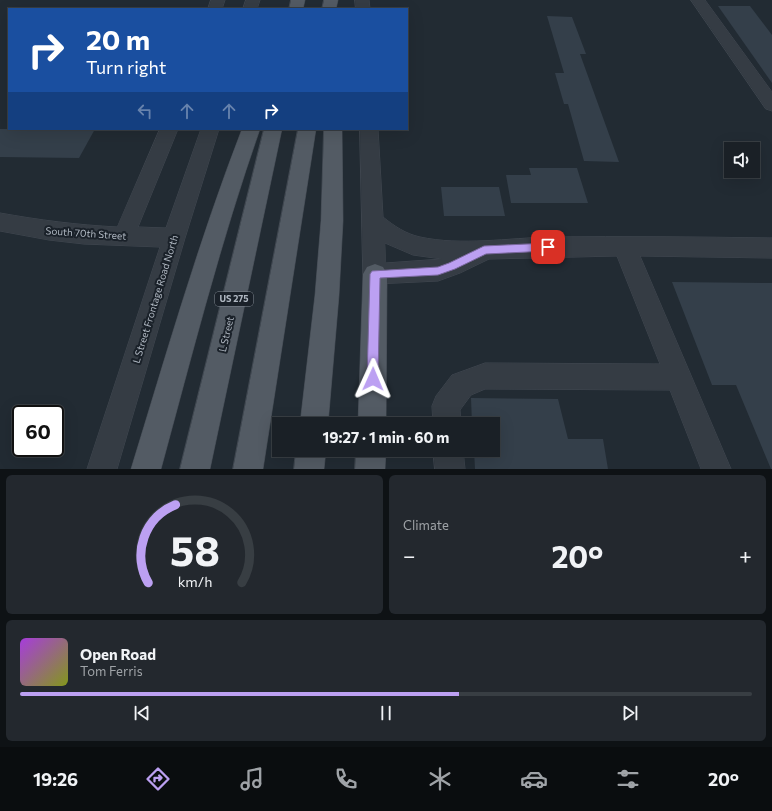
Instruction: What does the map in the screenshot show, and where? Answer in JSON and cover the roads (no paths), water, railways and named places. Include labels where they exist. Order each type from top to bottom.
[{"type":"main road","points":[[146,469],[213,239],[232,180],[251,130]]},
{"type":"main road","name":"L Street","points":[[195,469],[273,130]]},
{"type":"main road","points":[[248,469],[307,130]]},
{"type":"main road","points":[[315,417],[327,295],[332,221],[333,130]]},
{"type":"main road","points":[[372,417],[375,274]]},
{"type":"main road","points":[[309,469],[310,457]]},
{"type":"main road","points":[[370,469],[371,457]]},
{"type":"street","points":[[698,0],[772,105]]},
{"type":"street","points":[[124,236],[169,130]]},
{"type":"street","name":"L Street Frontage Road North","points":[[102,469],[174,238],[210,130]]},
{"type":"street","points":[[369,130],[375,274],[438,271],[452,266],[484,250]]},
{"type":"street","points":[[373,221],[397,240],[408,244],[435,249],[484,250],[533,247],[772,248]]},
{"type":"street","name":"South 70th Street","points":[[0,222],[49,231],[84,235],[174,238]]},
{"type":"street","points":[[625,247],[716,469]]},
{"type":"street","points":[[447,417],[446,406],[462,386],[485,376],[677,377]]},
{"type":"street","points":[[449,457],[450,469]]}]
